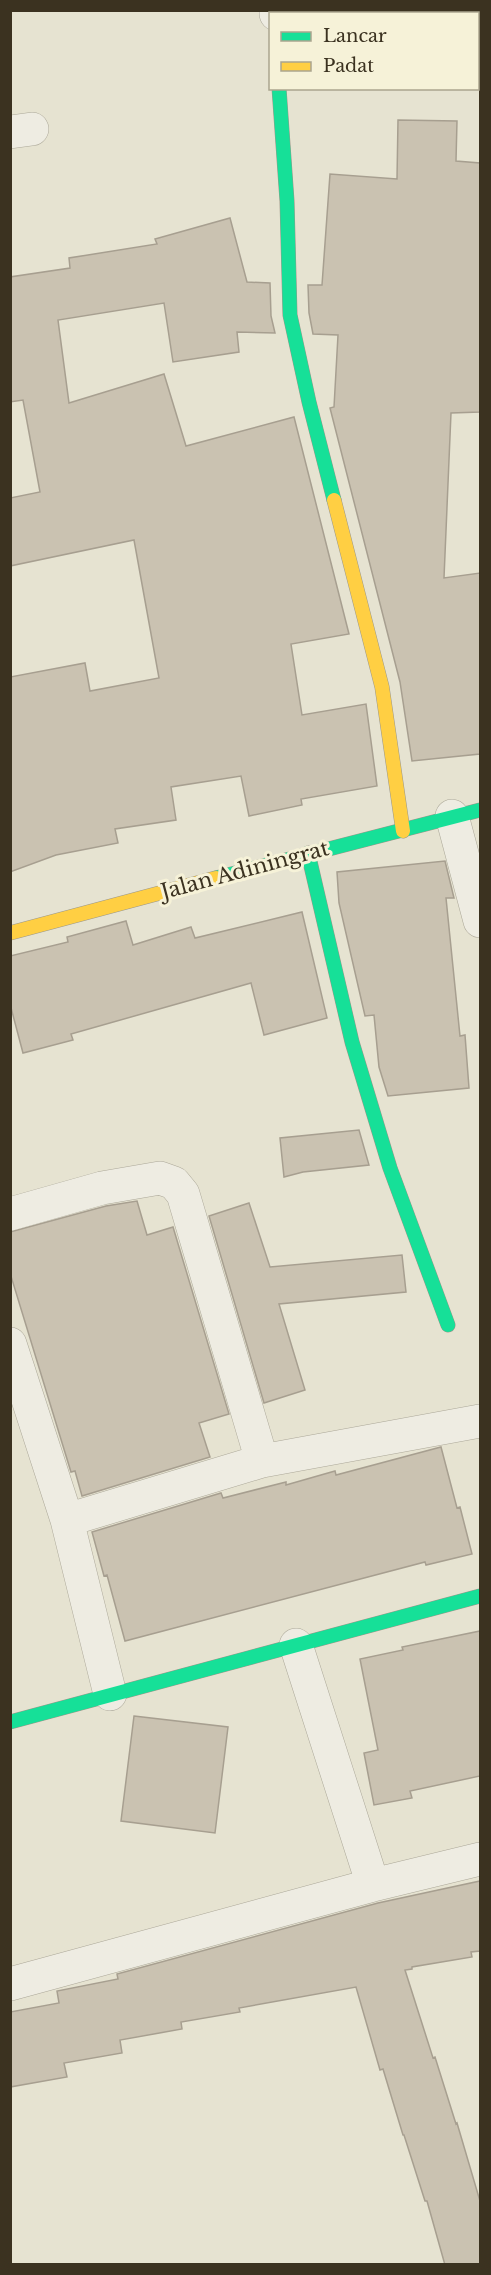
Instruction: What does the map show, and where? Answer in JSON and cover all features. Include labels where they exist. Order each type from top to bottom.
[{"type":"street","points":[[279,90],[287,201],[290,315],[309,402],[382,687],[403,831]]},
{"type":"street","points":[[466,813],[480,921]]},
{"type":"street","name":"Jalan Adiningrat","points":[[10,933],[466,813]]},
{"type":"street","points":[[308,853],[352,1042],[390,1168],[448,1325]]},
{"type":"street","points":[[10,1214],[102,1188],[160,1178],[174,1183],[183,1194],[262,1461]]},
{"type":"street","points":[[10,1344],[67,1520],[110,1694]]},
{"type":"street","points":[[67,1520],[262,1461],[480,1420]]},
{"type":"street","points":[[10,1722],[480,1596]]},
{"type":"street","points":[[296,1645],[373,1885]]},
{"type":"street","points":[[10,1984],[480,1858]]},
{"type":"building","points":[[398,120],[457,121],[456,161],[480,163],[480,412],[451,413],[444,578],[480,573],[480,754],[412,761],[400,682],[330,408],[334,407],[338,335],[313,334],[309,313],[308,285],[322,285],[330,174],[397,179]]},
{"type":"building","points":[[230,218],[247,282],[270,283],[271,316],[275,333],[237,332],[239,352],[173,362],[164,303],[58,320],[69,403],[164,374],[186,446],[294,417],[349,634],[291,644],[302,715],[366,704],[377,786],[301,799],[302,805],[249,816],[241,776],[171,787],[176,820],[115,829],[118,843],[56,855],[10,872],[10,677],[85,663],[90,691],[159,678],[134,540],[10,566],[10,498],[40,492],[23,400],[10,402],[10,277],[70,268],[69,258],[157,244],[155,239]]},
{"type":"building","points":[[445,861],[454,898],[446,898],[460,1036],[465,1035],[469,1088],[388,1096],[379,1067],[374,1015],[365,1016],[339,903],[337,872]]},
{"type":"building","points":[[302,912],[327,1018],[264,1035],[251,983],[71,1034],[73,1040],[23,1053],[10,1004],[10,956],[68,942],[67,937],[126,921],[133,945],[191,927],[195,938]]},
{"type":"building","points":[[359,1130],[369,1165],[303,1172],[284,1177],[280,1138]]},
{"type":"building","points":[[137,1201],[147,1235],[173,1227],[229,1414],[199,1423],[210,1457],[82,1496],[75,1471],[71,1472],[10,1273],[10,1232],[106,1206]]},
{"type":"building","points":[[249,1203],[270,1267],[402,1255],[406,1292],[279,1304],[305,1390],[264,1403],[209,1216]]},
{"type":"building","points":[[441,1447],[472,1554],[426,1565],[425,1562],[125,1641],[107,1575],[104,1576],[92,1532],[221,1493],[223,1498],[286,1482],[286,1485],[335,1471],[336,1475]]},
{"type":"building","points":[[480,1631],[480,1776],[410,1791],[412,1798],[374,1805],[364,1753],[378,1750],[360,1659],[403,1650],[402,1647]]},
{"type":"building","points":[[134,1716],[228,1727],[215,1833],[121,1821]]},
{"type":"building","points":[[480,1881],[480,1951],[471,1952],[472,1957],[405,1970],[433,2058],[435,2057],[457,2123],[480,2201],[480,2265],[445,2265],[427,2201],[425,2201],[403,2135],[383,2069],[380,2070],[356,1987],[239,2008],[240,2012],[181,2022],[182,2029],[120,2040],[122,2053],[64,2063],[67,2077],[10,2087],[10,2012],[59,2003],[57,1991],[118,1979],[117,1974],[378,1903]]},
{"type":"traffic: fast","points":[[279,90],[287,201],[290,315],[334,500]]},
{"type":"traffic: fast","points":[[216,878],[480,810]]},
{"type":"traffic: fast","points":[[308,853],[352,1042],[390,1168],[448,1325]]},
{"type":"traffic: fast","points":[[10,1722],[480,1596]]},
{"type":"traffic: slow","points":[[334,500],[382,687],[403,831]]},
{"type":"traffic: slow","points":[[10,933],[216,878]]}]
